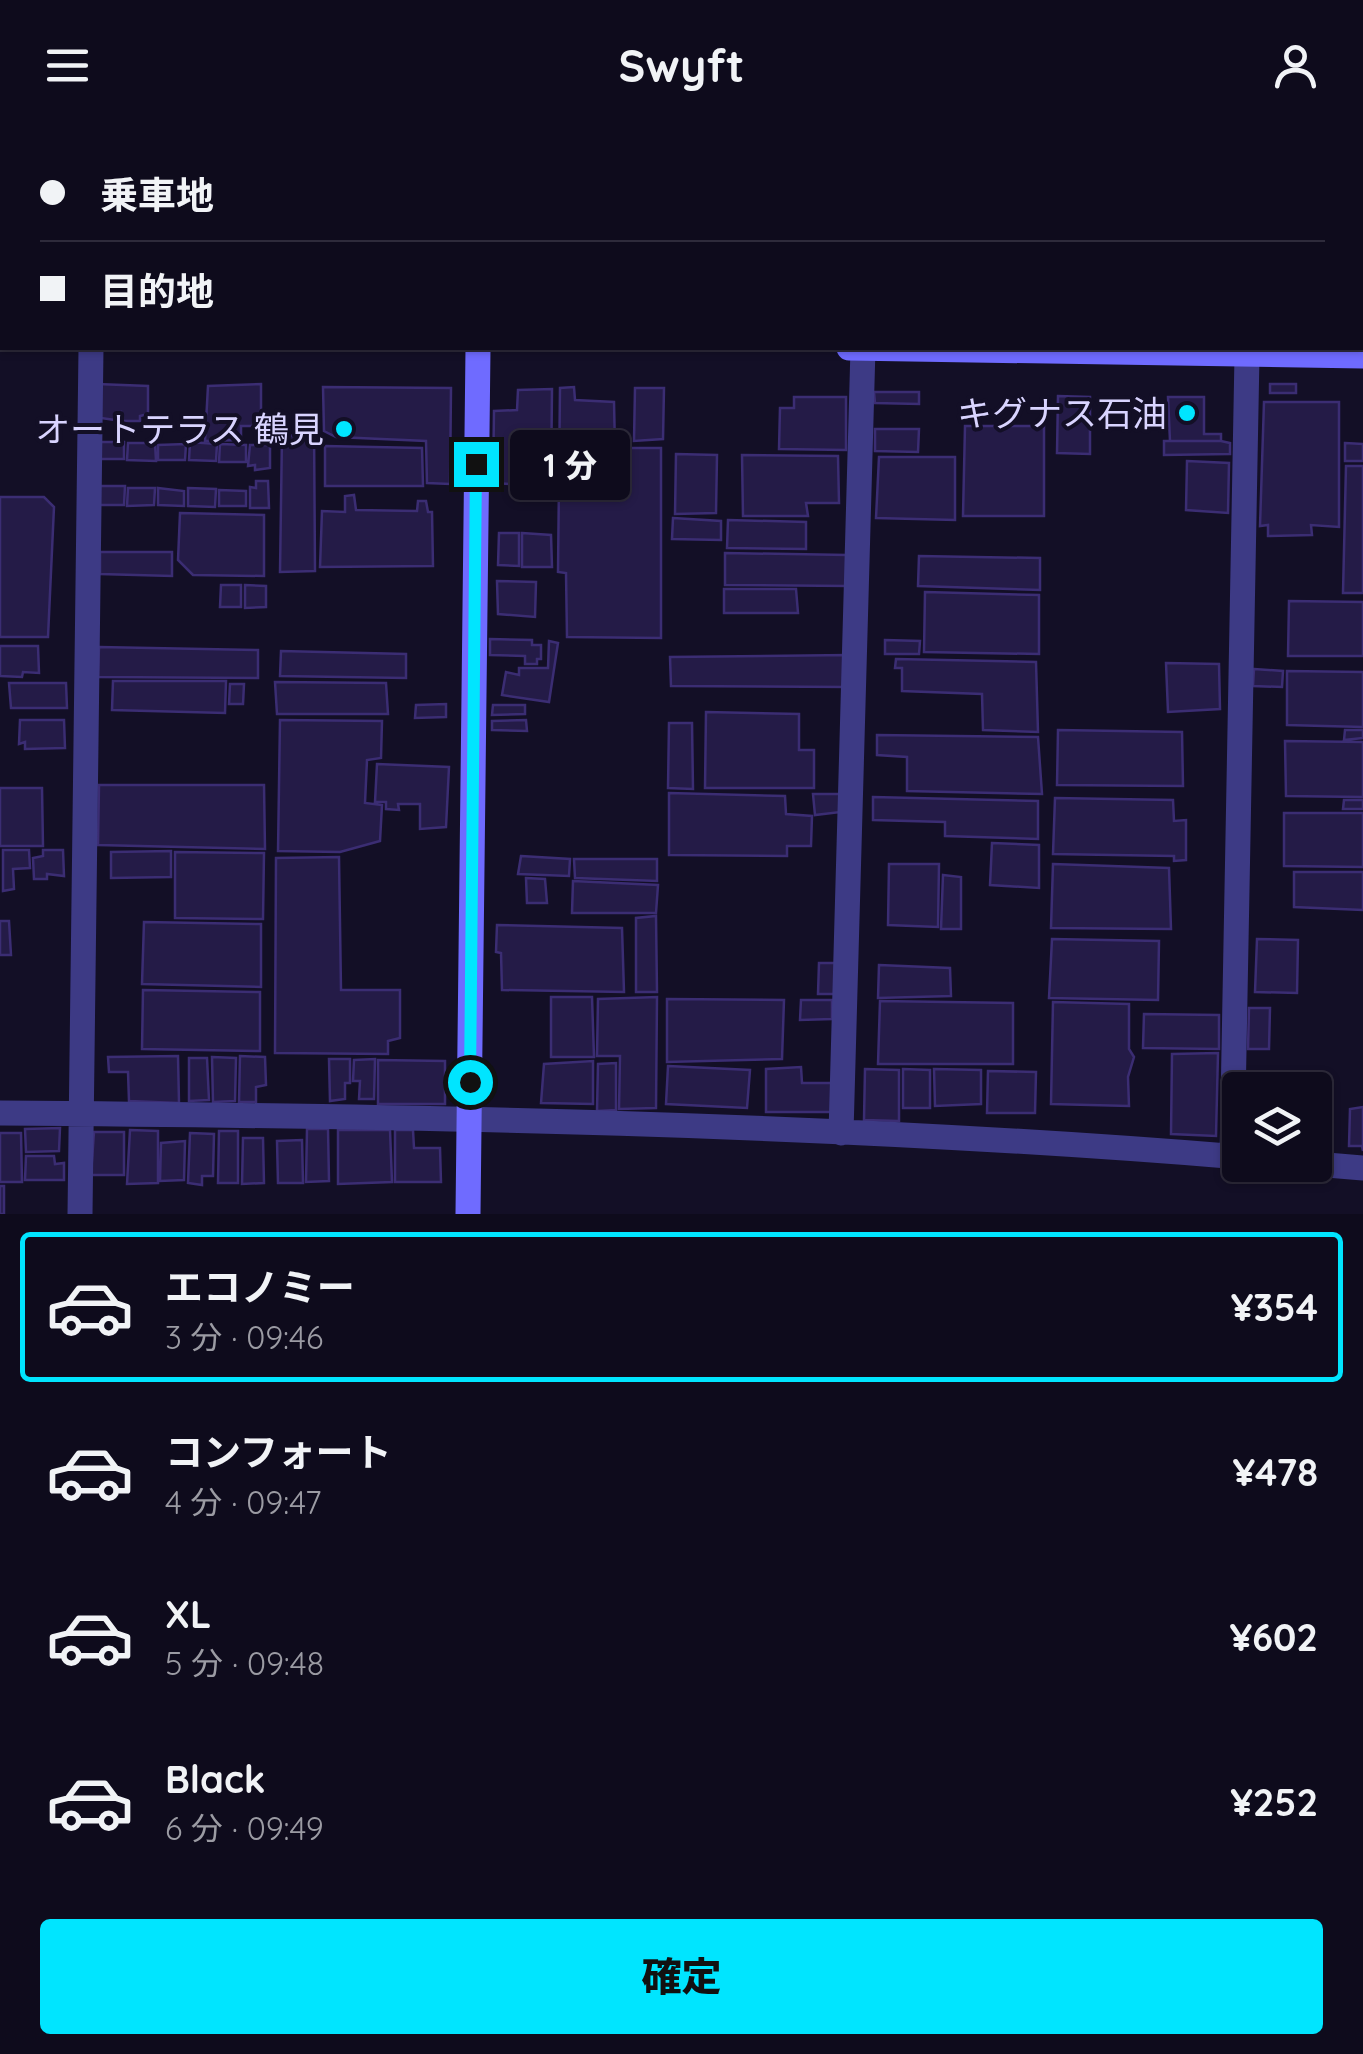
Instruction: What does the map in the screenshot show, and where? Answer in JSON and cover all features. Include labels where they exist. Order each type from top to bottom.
[{"type":"street","points":[[80,1214],[91,350]]},
{"type":"street","points":[[468,1214],[478,350]]},
{"type":"street","points":[[841,1133],[863,350]]},
{"type":"street","points":[[1000,350],[1363,356]]},
{"type":"street","points":[[1237,1072],[1247,356]]},
{"type":"street","points":[[0,1113],[470,1121],[841,1133],[1222,1156]]},
{"type":"street","points":[[1332,1165],[1363,1168]]},
{"type":"building","points":[[97,384],[148,386],[148,414],[140,416],[140,421],[121,421],[121,412],[115,413],[115,420],[94,417]]},
{"type":"building","points":[[261,384],[261,426],[241,426],[241,440],[205,441],[208,386]]},
{"type":"building","points":[[1270,384],[1296,384],[1296,393],[1270,393]]},
{"type":"building","points":[[323,387],[451,388],[450,484],[427,483],[426,441],[336,437],[324,431]]},
{"type":"building","points":[[574,387],[575,400],[614,402],[615,448],[661,448],[661,638],[567,637],[566,573],[558,572],[560,388]]},
{"type":"building","points":[[635,388],[664,388],[663,439],[634,441]]},
{"type":"building","points":[[552,389],[551,486],[493,483],[494,411],[517,410],[518,390]]},
{"type":"building","points":[[874,392],[919,392],[919,404],[875,403]]},
{"type":"building","points":[[1058,396],[1090,397],[1090,454],[1057,453]]},
{"type":"building","points":[[794,397],[846,397],[846,450],[779,449],[780,408],[794,408]]},
{"type":"building","points":[[1168,397],[1204,397],[1204,434],[1221,434],[1221,441],[1170,441]]},
{"type":"building","points":[[1264,402],[1339,402],[1339,527],[1311,525],[1312,535],[1268,536],[1268,525],[1260,526]]},
{"type":"building","points":[[305,426],[314,426],[315,571],[280,572],[282,435],[305,436]]},
{"type":"building","points":[[965,426],[1044,426],[1044,516],[963,516]]},
{"type":"building","points":[[875,429],[919,429],[918,452],[875,451]]},
{"type":"building","points":[[1164,441],[1221,441],[1230,443],[1230,454],[1164,455]]},
{"type":"building","points":[[95,442],[124,442],[124,459],[95,459]]},
{"type":"building","points":[[190,442],[217,444],[216,461],[189,460]]},
{"type":"building","points":[[128,443],[155,443],[156,461],[127,460]]},
{"type":"building","points":[[1345,443],[1363,444],[1363,461],[1345,461]]},
{"type":"building","points":[[186,444],[185,460],[158,460],[158,445]]},
{"type":"building","points":[[220,444],[246,445],[246,462],[219,462]]},
{"type":"building","points":[[250,445],[270,445],[270,468],[255,470],[255,465],[248,466]]},
{"type":"building","points":[[325,446],[422,448],[423,486],[325,486]]},
{"type":"building","points":[[676,454],[717,455],[716,513],[675,514]]},
{"type":"building","points":[[742,455],[838,456],[839,503],[806,503],[808,516],[743,516]]},
{"type":"building","points":[[879,457],[955,457],[955,520],[876,518]]},
{"type":"building","points":[[1187,461],[1229,463],[1228,513],[1186,510]]},
{"type":"building","points":[[1346,466],[1363,466],[1363,593],[1343,593]]},
{"type":"building","points":[[256,481],[268,481],[269,508],[250,508],[250,487],[256,488]]},
{"type":"building","points":[[95,486],[125,486],[124,505],[95,505]]},
{"type":"building","points":[[128,488],[155,488],[154,505],[127,506]]},
{"type":"building","points":[[158,488],[184,491],[184,506],[158,505]]},
{"type":"building","points":[[188,488],[216,489],[215,507],[188,506]]},
{"type":"building","points":[[219,490],[246,491],[246,506],[219,506]]},
{"type":"building","points":[[354,495],[356,510],[417,511],[418,501],[426,501],[428,512],[432,512],[433,566],[320,567],[322,511],[345,512],[345,496]]},
{"type":"building","points":[[0,497],[44,497],[54,507],[48,637],[0,637]]},
{"type":"building","points":[[180,513],[264,515],[264,576],[193,575],[178,560]]},
{"type":"building","points":[[673,518],[721,521],[721,540],[672,539]]},
{"type":"building","points":[[728,520],[806,522],[806,549],[727,548]]},
{"type":"building","points":[[499,533],[519,533],[519,566],[498,565]]},
{"type":"building","points":[[522,533],[551,535],[552,567],[522,567]]},
{"type":"building","points":[[100,552],[172,552],[172,576],[100,574]]},
{"type":"building","points":[[725,553],[847,555],[848,586],[725,585]]},
{"type":"building","points":[[919,556],[1040,558],[1040,590],[918,586]]},
{"type":"building","points":[[497,581],[536,582],[535,617],[498,614]]},
{"type":"building","points":[[221,585],[241,585],[241,607],[220,607]]},
{"type":"building","points":[[245,585],[266,586],[266,607],[245,608]]},
{"type":"building","points":[[724,589],[796,589],[798,613],[724,613]]},
{"type":"building","points":[[925,592],[1039,595],[1039,654],[924,652]]},
{"type":"building","points":[[1289,601],[1363,602],[1363,656],[1288,656]]},
{"type":"building","points":[[490,639],[532,640],[532,645],[541,645],[541,659],[537,659],[537,664],[525,664],[525,656],[490,655]]},
{"type":"building","points":[[885,640],[920,641],[919,654],[885,654]]},
{"type":"building","points":[[549,641],[558,643],[549,702],[502,695],[506,672],[519,675],[519,668],[548,668]]},
{"type":"building","points":[[0,646],[38,646],[39,673],[0,676]]},
{"type":"building","points":[[99,647],[258,650],[258,678],[98,677]]},
{"type":"building","points":[[281,651],[406,654],[406,678],[280,676]]},
{"type":"building","points":[[848,655],[848,687],[671,686],[670,657]]},
{"type":"building","points":[[896,659],[1036,662],[1038,732],[983,730],[982,694],[902,691],[902,668],[895,668]]},
{"type":"building","points":[[1166,663],[1219,664],[1220,709],[1168,712]]},
{"type":"building","points":[[1254,669],[1283,671],[1282,687],[1253,686]]},
{"type":"building","points":[[1287,671],[1363,672],[1363,727],[1287,725]]},
{"type":"building","points":[[113,681],[226,681],[225,713],[112,710]]},
{"type":"building","points":[[275,682],[386,683],[388,714],[277,714]]},
{"type":"building","points":[[9,683],[66,683],[67,708],[11,708]]},
{"type":"building","points":[[230,684],[244,684],[243,704],[229,704]]},
{"type":"building","points":[[446,704],[446,717],[415,718],[416,705]]},
{"type":"building","points":[[493,705],[525,705],[525,714],[492,715]]},
{"type":"building","points":[[706,712],[799,714],[799,750],[814,750],[814,788],[705,788]]},
{"type":"building","points":[[20,720],[64,720],[65,748],[25,749],[25,742],[19,744]]},
{"type":"building","points":[[280,720],[382,721],[381,758],[367,760],[365,803],[382,805],[380,841],[340,852],[278,851]]},
{"type":"building","points":[[526,720],[527,731],[492,730],[492,721]]},
{"type":"building","points":[[669,723],[692,723],[693,789],[668,788]]},
{"type":"building","points":[[1058,730],[1182,732],[1183,786],[1057,785]]},
{"type":"building","points":[[1345,730],[1363,730],[1363,738],[1344,740]]},
{"type":"building","points":[[877,735],[1038,737],[1042,794],[907,791],[907,757],[877,755]]},
{"type":"building","points":[[1285,741],[1363,742],[1363,797],[1286,796]]},
{"type":"building","points":[[377,764],[449,767],[446,827],[420,829],[420,804],[398,804],[399,810],[386,809],[386,802],[375,802]]},
{"type":"building","points":[[99,785],[264,785],[265,849],[98,845]]},
{"type":"building","points":[[0,788],[42,788],[43,846],[0,846]]},
{"type":"building","points":[[669,793],[785,796],[786,814],[812,816],[811,846],[787,846],[787,856],[669,855]]},
{"type":"building","points":[[813,794],[842,794],[841,812],[815,815]]},
{"type":"building","points":[[873,797],[1038,801],[1038,839],[945,836],[945,822],[873,820]]},
{"type":"building","points":[[1055,798],[1173,800],[1174,821],[1186,820],[1186,860],[1174,861],[1174,856],[1053,854]]},
{"type":"building","points":[[1344,800],[1363,800],[1363,809],[1343,809]]},
{"type":"building","points":[[1284,813],[1363,813],[1363,867],[1284,866]]},
{"type":"building","points":[[992,843],[1039,845],[1039,888],[990,885]]},
{"type":"building","points":[[3,850],[29,850],[30,868],[13,869],[14,889],[3,891]]},
{"type":"building","points":[[43,850],[63,850],[64,876],[47,874],[47,879],[34,879],[33,858],[43,856]]},
{"type":"building","points":[[171,851],[171,877],[111,878],[111,852]]},
{"type":"building","points":[[175,852],[264,853],[263,919],[175,918]]},
{"type":"building","points":[[521,856],[570,859],[569,876],[518,874]]},
{"type":"building","points":[[339,857],[341,990],[400,990],[400,1038],[388,1041],[388,1054],[275,1053],[276,858]]},
{"type":"building","points":[[574,859],[657,859],[657,881],[575,878]]},
{"type":"building","points":[[889,864],[939,864],[938,927],[888,925]]},
{"type":"building","points":[[1053,864],[1169,868],[1171,929],[1051,928]]},
{"type":"building","points":[[1294,872],[1363,872],[1363,910],[1294,907]]},
{"type":"building","points":[[943,875],[961,877],[961,929],[941,929]]},
{"type":"building","points":[[526,878],[545,879],[547,903],[527,903]]},
{"type":"building","points":[[573,881],[658,885],[656,913],[572,913]]},
{"type":"building","points":[[656,916],[657,992],[636,992],[636,918]]},
{"type":"building","points":[[0,921],[9,921],[11,955],[0,955]]},
{"type":"building","points":[[144,922],[261,924],[261,987],[142,984]]},
{"type":"building","points":[[497,925],[622,928],[624,992],[502,990],[501,953],[496,952]]},
{"type":"building","points":[[1052,939],[1159,941],[1158,1000],[1049,998]]},
{"type":"building","points":[[1257,939],[1298,940],[1297,993],[1255,992]]},
{"type":"building","points":[[819,963],[839,963],[838,994],[818,994]]},
{"type":"building","points":[[879,965],[950,968],[951,996],[878,998]]},
{"type":"building","points":[[143,990],[260,992],[260,1051],[142,1049]]},
{"type":"building","points":[[551,997],[592,997],[594,1057],[551,1057]]},
{"type":"building","points":[[657,997],[656,1108],[619,1109],[620,1056],[597,1056],[598,999]]},
{"type":"building","points":[[667,999],[784,1000],[782,1059],[667,1062]]},
{"type":"building","points":[[801,1000],[832,1000],[832,1019],[800,1020]]},
{"type":"building","points":[[880,1001],[1013,1003],[1013,1064],[878,1064]]},
{"type":"building","points":[[1053,1002],[1129,1004],[1129,1049],[1134,1057],[1128,1077],[1129,1106],[1051,1104]]},
{"type":"building","points":[[1249,1008],[1270,1008],[1269,1049],[1248,1049]]},
{"type":"building","points":[[1144,1014],[1219,1015],[1219,1049],[1143,1048]]},
{"type":"building","points":[[1218,1053],[1216,1136],[1171,1134],[1172,1054]]},
{"type":"building","points":[[178,1056],[179,1103],[129,1101],[128,1072],[109,1072],[108,1057]]},
{"type":"building","points":[[240,1056],[265,1057],[266,1085],[256,1087],[256,1102],[239,1102]]},
{"type":"building","points":[[212,1057],[236,1058],[235,1101],[213,1102]]},
{"type":"building","points":[[189,1058],[207,1058],[209,1100],[189,1101]]},
{"type":"building","points":[[329,1059],[350,1059],[345,1099],[330,1101]]},
{"type":"building","points":[[375,1059],[374,1099],[359,1099],[360,1081],[353,1081],[354,1060]]},
{"type":"building","points":[[378,1060],[445,1061],[445,1104],[378,1104]]},
{"type":"building","points":[[593,1061],[593,1104],[541,1103],[544,1064]]},
{"type":"building","points":[[616,1063],[616,1110],[597,1111],[598,1064]]},
{"type":"building","points":[[668,1066],[750,1070],[747,1108],[666,1104]]},
{"type":"building","points":[[801,1067],[802,1083],[837,1083],[836,1112],[766,1112],[766,1069]]},
{"type":"building","points":[[865,1069],[899,1070],[899,1121],[864,1120]]},
{"type":"building","points":[[903,1069],[930,1070],[930,1108],[903,1108]]},
{"type":"building","points":[[934,1069],[981,1070],[981,1104],[935,1106]]},
{"type":"building","points":[[988,1071],[1036,1072],[1035,1113],[987,1113]]},
{"type":"building","points":[[1363,1107],[1363,1151],[1362,1146],[1349,1146],[1350,1109]]},
{"type":"building","points":[[60,1128],[59,1151],[26,1152],[25,1129]]},
{"type":"building","points":[[307,1129],[328,1129],[329,1181],[306,1182]]},
{"type":"building","points":[[130,1130],[158,1131],[158,1183],[127,1184]]},
{"type":"building","points":[[338,1130],[390,1130],[392,1182],[338,1184]]},
{"type":"building","points":[[395,1130],[413,1130],[414,1148],[440,1148],[441,1182],[395,1182]]},
{"type":"building","points":[[219,1131],[238,1131],[238,1183],[218,1183]]},
{"type":"building","points":[[94,1132],[124,1132],[124,1175],[91,1175]]},
{"type":"building","points":[[0,1133],[21,1133],[22,1182],[0,1182]]},
{"type":"building","points":[[190,1133],[214,1134],[213,1176],[202,1176],[202,1185],[188,1183]]},
{"type":"building","points":[[243,1138],[263,1138],[264,1183],[242,1184]]},
{"type":"building","points":[[302,1140],[303,1183],[278,1183],[277,1141]]},
{"type":"building","points":[[185,1141],[184,1180],[160,1181],[161,1143]]},
{"type":"building","points":[[26,1156],[54,1156],[55,1164],[64,1163],[64,1180],[25,1180]]},
{"type":"building","points":[[0,1186],[4,1186],[4,1214],[0,1214]]},
{"type":"place","name":"キグナス石油","points":[[1187,413]]},
{"type":"place","name":"オートテラス 鶴見","points":[[344,429]]},
{"type":"route","points":[[470,1082],[476,464]]}]
